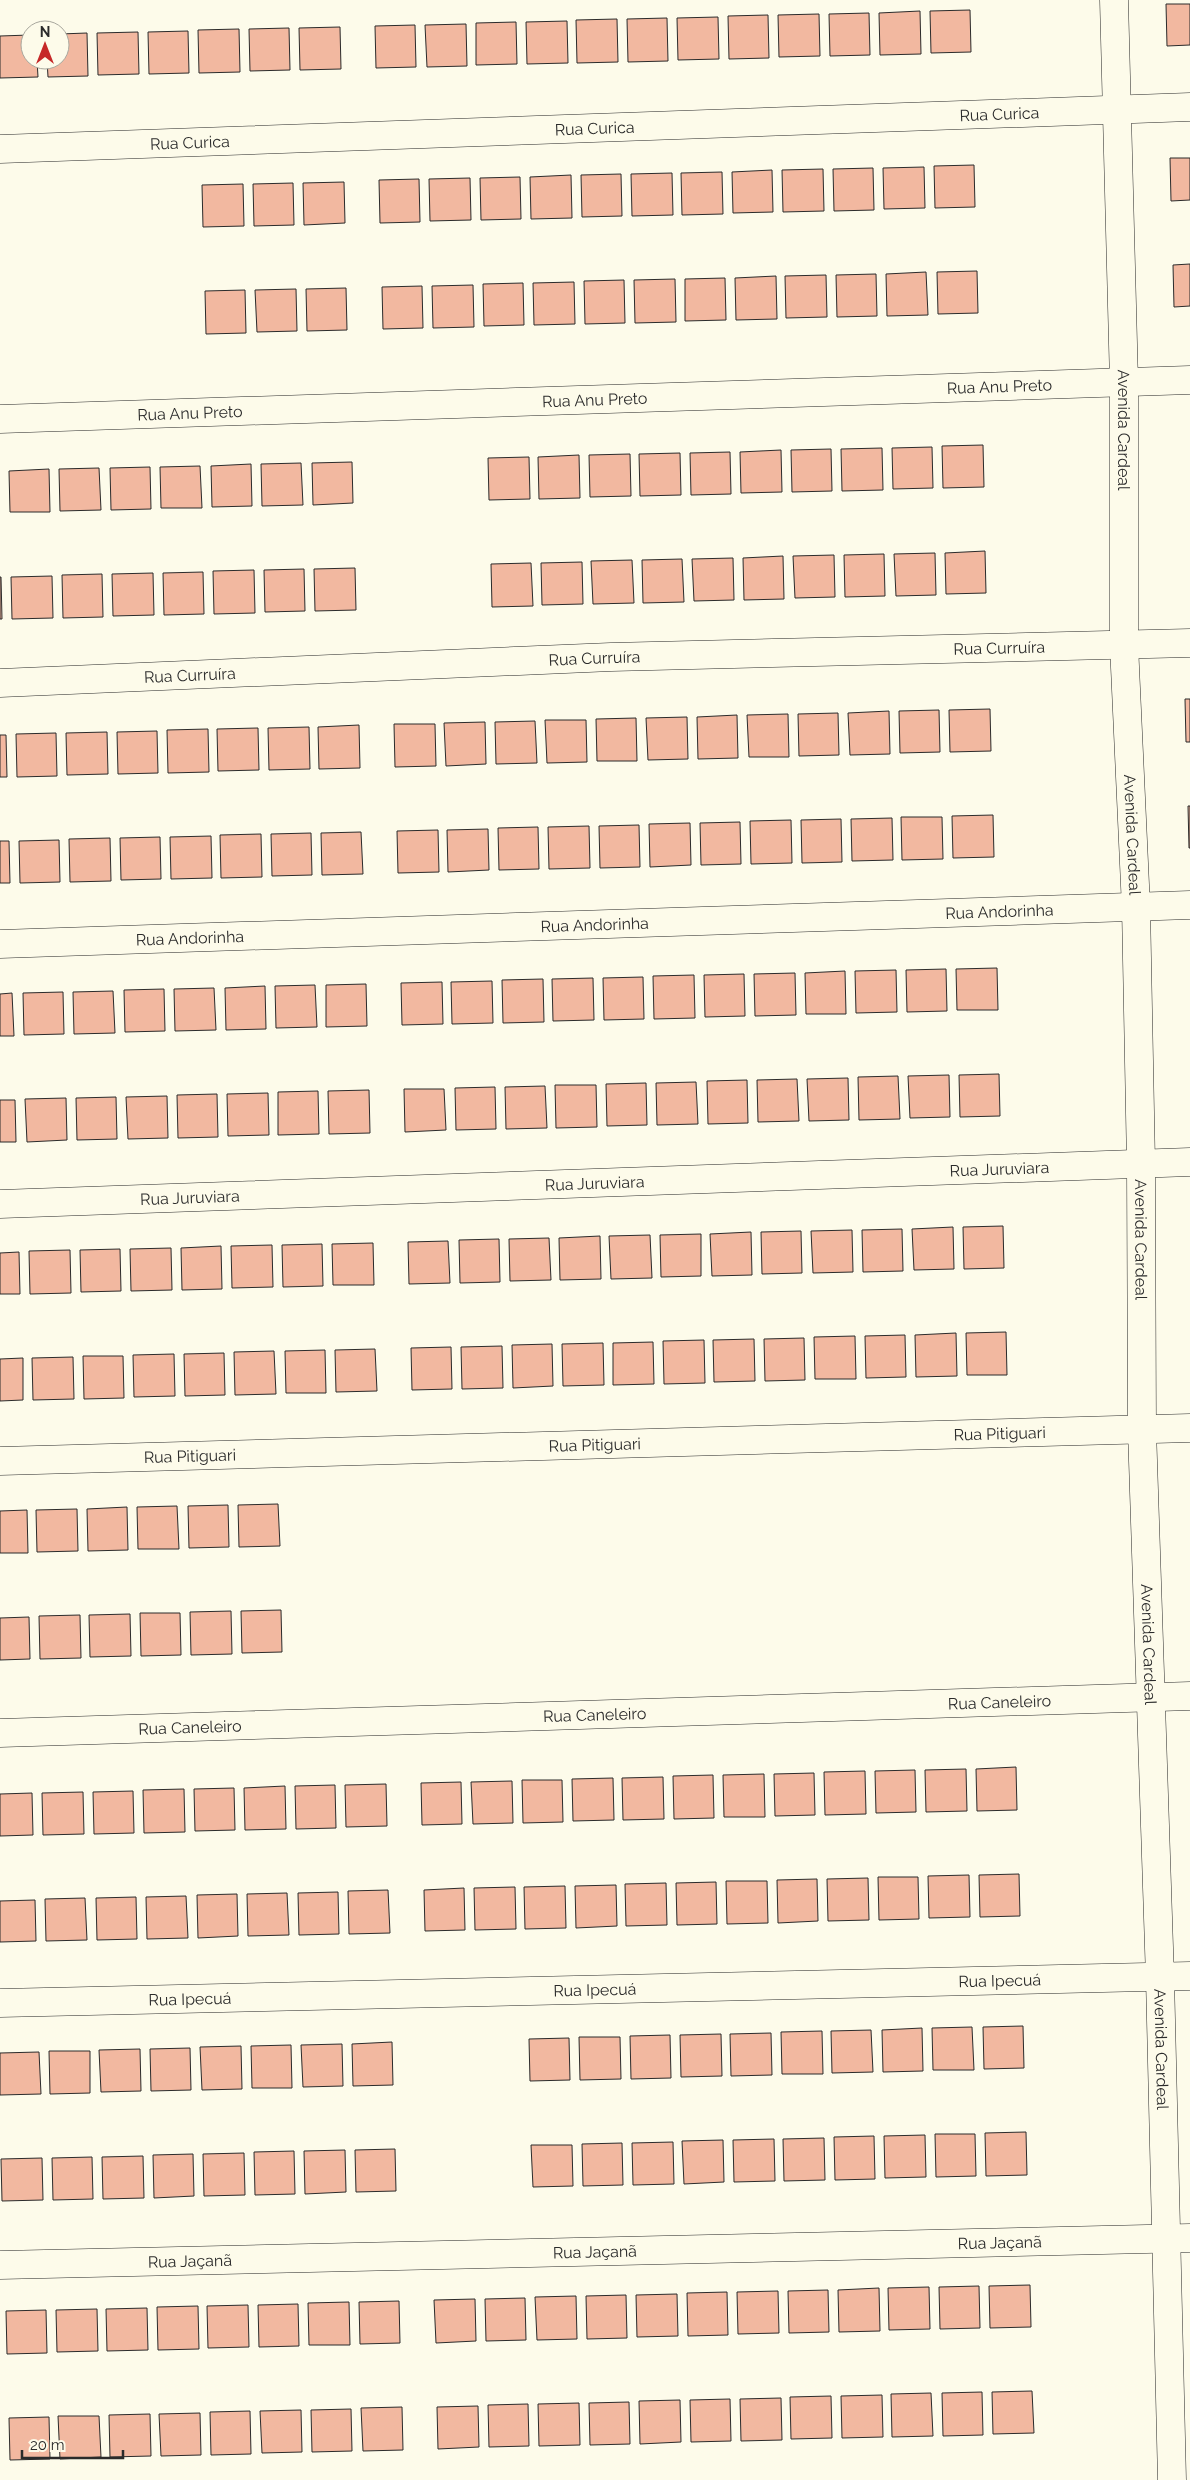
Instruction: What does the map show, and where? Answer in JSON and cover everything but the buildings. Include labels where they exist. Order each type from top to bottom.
[{"type":"street","name":"Avenida Cardeal","points":[[1114,0],[1124,382],[1124,644],[1136,907],[1141,1164],[1142,1430],[1160,1978],[1178,2238],[1172,2480]]},
{"type":"street","name":"Rua Curica","points":[[0,149],[1190,107]]},
{"type":"street","name":"Rua Anu Preto","points":[[0,420],[1190,380]]},
{"type":"street","name":"Rua Curruíra","points":[[0,683],[611,657],[1190,643]]},
{"type":"street","name":"Rua Andorinha","points":[[0,944],[1190,905]]},
{"type":"street","name":"Rua Juruviara","points":[[0,1204],[1190,1162]]},
{"type":"street","name":"Rua Pitiguari","points":[[0,1461],[1190,1428]]},
{"type":"street","name":"Rua Caneleiro","points":[[0,1732],[1190,1696]]},
{"type":"street","name":"Rua Ipecuá","points":[[0,2004],[1190,1976]]},
{"type":"street","name":"Rua Jaçanã","points":[[0,2265],[1178,2238]]}]
